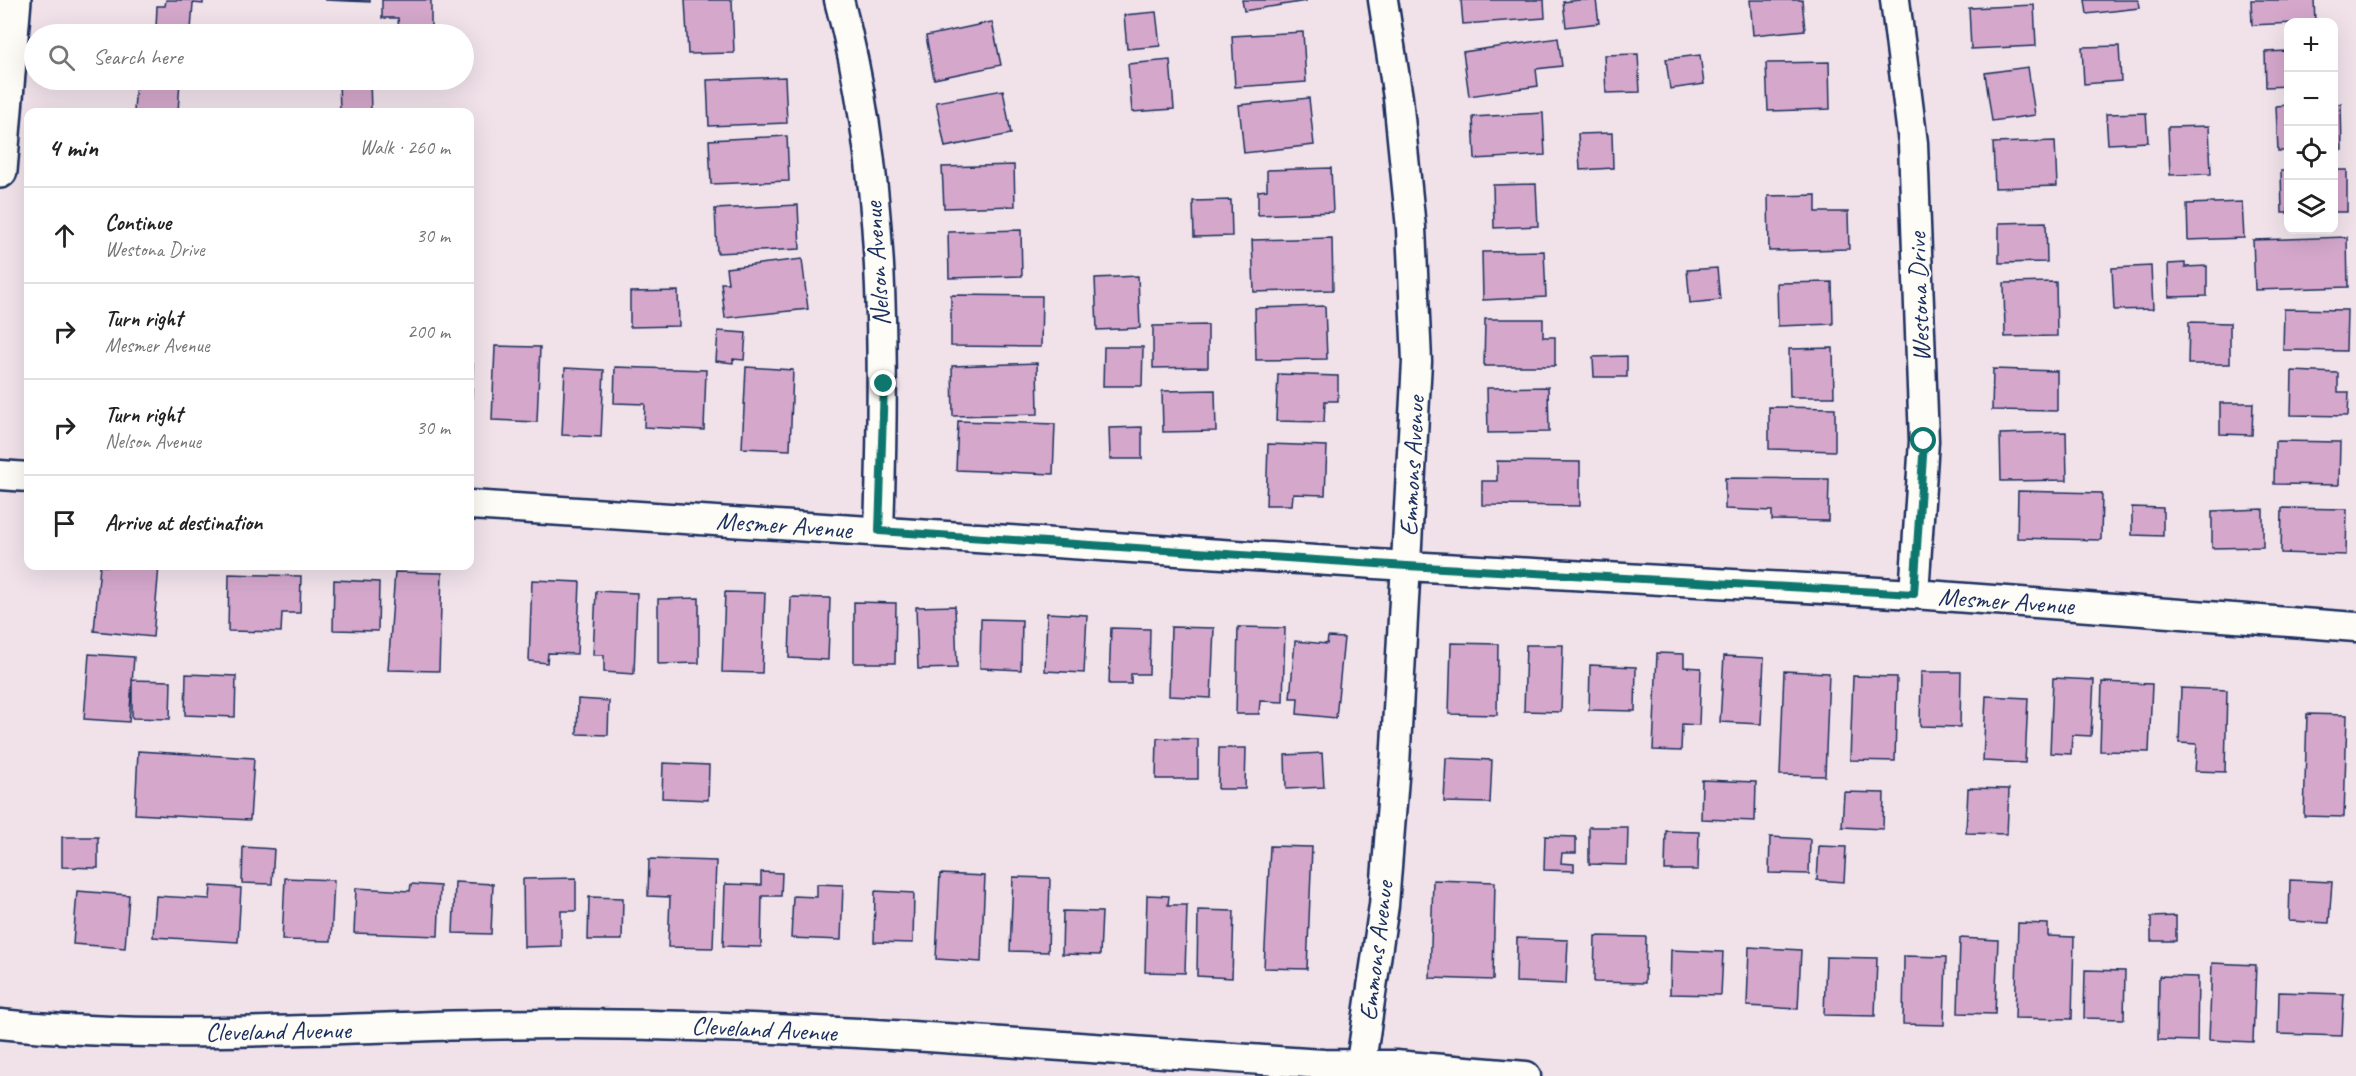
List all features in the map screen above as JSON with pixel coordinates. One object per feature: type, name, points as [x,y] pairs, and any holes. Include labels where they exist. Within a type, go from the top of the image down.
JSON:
[{"type":"main road","points":[[0,171],[14,0]]},
{"type":"street","name":"Nelson Avenue","points":[[839,0],[864,114],[879,249],[884,384],[879,531]]},
{"type":"street","name":"Emmons Avenue","points":[[1360,1070],[1384,906],[1407,566],[1417,362],[1411,228],[1398,98],[1383,0]]},
{"type":"street","name":"Westona Drive","points":[[1895,0],[1913,143],[1924,441],[1914,594]]},
{"type":"street","points":[[0,475],[24,477]]},
{"type":"street","name":"Mesmer Avenue","points":[[474,505],[1407,566],[1914,594],[2356,627]]},
{"type":"street","name":"Cleveland Avenue","points":[[0,1024],[197,1032],[569,1023],[742,1026],[1324,1064],[1360,1070],[1526,1076]]},
{"type":"building","points":[[166,0],[203,0],[203,4],[193,3],[191,24],[156,24],[157,6],[165,6]]},
{"type":"building","points":[[325,0],[370,0],[370,2]]},
{"type":"building","points":[[382,0],[431,0],[431,24],[398,24],[398,18],[382,18]]},
{"type":"building","points":[[685,0],[732,0],[734,53],[688,54]]},
{"type":"building","points":[[1242,0],[1306,0],[1306,1],[1244,11]]},
{"type":"building","points":[[1461,0],[1544,0],[1545,18],[1463,24]]},
{"type":"building","points":[[1596,0],[1599,23],[1566,27],[1563,2]]},
{"type":"building","points":[[1750,0],[1802,0],[1805,30],[1753,35]]},
{"type":"building","points":[[2085,0],[2138,0],[2139,8],[2087,14]]},
{"type":"building","points":[[2251,0],[2314,0],[2315,18],[2284,18],[2284,23],[2252,25]]},
{"type":"building","points":[[2034,5],[2036,46],[1971,49],[1969,8]]},
{"type":"building","points":[[1156,12],[1160,46],[1127,49],[1124,15]]},
{"type":"building","points":[[992,22],[1001,65],[934,79],[926,36]]},
{"type":"building","points":[[1303,32],[1306,82],[1235,87],[1232,36]]},
{"type":"building","points":[[1558,38],[1562,66],[1536,69],[1538,86],[1469,96],[1463,52]]},
{"type":"building","points":[[2119,46],[2121,81],[2084,84],[2082,47]]},
{"type":"building","points":[[2284,51],[2284,86],[2266,87],[2265,52]]},
{"type":"building","points":[[1638,54],[1640,92],[1606,93],[1604,55]]},
{"type":"building","points":[[1700,55],[1704,84],[1670,89],[1666,59]]},
{"type":"building","points":[[1170,60],[1174,109],[1132,112],[1128,64]]},
{"type":"building","points":[[1829,62],[1830,109],[1768,111],[1766,63]]},
{"type":"building","points":[[2028,67],[2035,115],[1992,121],[1985,73]]},
{"type":"building","points":[[785,77],[787,123],[709,126],[707,80]]},
{"type":"building","points":[[135,90],[179,90],[178,108],[134,108]]},
{"type":"building","points":[[339,90],[370,90],[371,108],[340,108]]},
{"type":"building","points":[[1003,90],[1011,134],[945,147],[936,102]]},
{"type":"building","points":[[1309,98],[1314,145],[1244,153],[1239,105]]},
{"type":"building","points":[[2338,104],[2341,104],[2342,150],[2338,150]]},
{"type":"building","points":[[2284,105],[2284,151],[2278,151],[2276,106]]},
{"type":"building","points":[[1543,113],[1545,155],[1475,159],[1473,117]]},
{"type":"building","points":[[2146,113],[2148,142],[2108,144],[2106,114]]},
{"type":"building","points":[[2209,126],[2211,174],[2170,175],[2168,127]]},
{"type":"building","points":[[1612,133],[1613,168],[1580,170],[1578,134]]},
{"type":"building","points":[[787,136],[789,181],[711,184],[709,140]]},
{"type":"building","points":[[2055,141],[2057,186],[1995,188],[1993,143]]},
{"type":"building","points":[[1014,165],[1015,206],[944,208],[942,167]]},
{"type":"building","points":[[1331,168],[1333,212],[1258,215],[1258,191],[1267,190],[1267,170]]},
{"type":"building","points":[[2338,170],[2347,170],[2347,212],[2338,212]]},
{"type":"building","points":[[2281,171],[2284,171],[2284,213],[2282,213]]},
{"type":"building","points":[[1536,184],[1538,226],[1494,228],[1493,185]]},
{"type":"building","points":[[1816,195],[1816,212],[1848,212],[1849,249],[1769,251],[1768,196]]},
{"type":"building","points":[[1231,200],[1232,236],[1194,237],[1193,201]]},
{"type":"building","points":[[2242,202],[2244,238],[2188,240],[2187,204]]},
{"type":"building","points":[[798,205],[800,249],[717,253],[715,209]]},
{"type":"building","points":[[2046,222],[2047,262],[1999,263],[1999,223]]},
{"type":"building","points":[[1021,230],[1022,276],[949,278],[948,232]]},
{"type":"building","points":[[2347,237],[2348,287],[2255,290],[2253,240]]},
{"type":"building","points":[[1332,238],[1333,290],[1254,292],[1252,240]]},
{"type":"building","points":[[1544,251],[1546,297],[1483,300],[1482,252]]},
{"type":"building","points":[[802,259],[808,309],[725,318],[721,283],[728,283],[726,268]]},
{"type":"building","points":[[2185,263],[2185,267],[2207,266],[2207,296],[2169,297],[2168,264]]},
{"type":"building","points":[[2151,266],[2153,309],[2114,310],[2112,268]]},
{"type":"building","points":[[1717,268],[1720,300],[1690,303],[1687,270]]},
{"type":"building","points":[[1138,276],[1140,328],[1097,330],[1095,278]]},
{"type":"building","points":[[1832,282],[1833,324],[1778,326],[1777,283]]},
{"type":"building","points":[[2056,282],[2057,336],[2005,337],[2004,283]]},
{"type":"building","points":[[678,291],[679,326],[630,327],[630,292]]},
{"type":"building","points":[[951,295],[1042,296],[1041,347],[951,346]]},
{"type":"building","points":[[1325,306],[1327,359],[1256,360],[1255,308]]},
{"type":"building","points":[[2284,309],[2347,310],[2346,351],[2283,350]]},
{"type":"building","points":[[1485,319],[1543,319],[1543,337],[1555,337],[1555,366],[1484,366]]},
{"type":"building","points":[[2189,322],[2230,323],[2230,364],[2188,364]]},
{"type":"building","points":[[1208,325],[1208,367],[1153,368],[1153,326]]},
{"type":"building","points":[[718,331],[746,333],[744,360],[733,359],[733,363],[716,361]]},
{"type":"building","points":[[495,346],[540,347],[537,422],[492,420]]},
{"type":"building","points":[[1104,347],[1143,347],[1142,386],[1103,386]]},
{"type":"building","points":[[1833,348],[1834,397],[1790,397],[1789,349]]},
{"type":"building","points":[[1627,356],[1627,377],[1594,377],[1593,357]]},
{"type":"building","points":[[1037,363],[1038,414],[953,416],[952,366]]},
{"type":"building","points":[[615,367],[706,370],[704,430],[644,427],[645,404],[614,403]]},
{"type":"building","points":[[746,367],[793,370],[790,450],[742,448]]},
{"type":"building","points":[[565,368],[604,370],[601,437],[562,435]]},
{"type":"building","points":[[1993,369],[2057,371],[2057,411],[1992,410]]},
{"type":"building","points":[[2292,371],[2338,373],[2338,392],[2349,392],[2348,416],[2291,415]]},
{"type":"building","points":[[1278,374],[1338,376],[1338,401],[1325,401],[1324,422],[1276,421]]},
{"type":"building","points":[[1548,387],[1549,432],[1488,433],[1487,388]]},
{"type":"building","points":[[1215,390],[1216,431],[1163,432],[1162,391]]},
{"type":"building","points":[[2220,403],[2253,403],[2252,435],[2220,434]]},
{"type":"building","points":[[1769,407],[1835,408],[1835,451],[1769,449]]},
{"type":"building","points":[[958,421],[1055,424],[1053,474],[956,470]]},
{"type":"building","points":[[1142,427],[1142,459],[1110,459],[1109,428]]},
{"type":"building","points":[[2066,432],[2067,480],[2001,481],[2000,434]]},
{"type":"building","points":[[2275,441],[2340,442],[2339,485],[2274,484]]},
{"type":"building","points":[[1268,444],[1327,446],[1325,495],[1293,494],[1292,505],[1266,505]]},
{"type":"building","points":[[1497,461],[1580,462],[1580,506],[1482,505],[1482,481],[1497,481]]},
{"type":"building","points":[[1725,478],[1829,479],[1828,521],[1772,520],[1772,511],[1725,509]]},
{"type":"building","points":[[2018,491],[2102,493],[2101,540],[2017,538]]},
{"type":"building","points":[[2132,507],[2163,508],[2163,536],[2132,535]]},
{"type":"building","points":[[2282,508],[2347,509],[2346,555],[2281,553]]},
{"type":"building","points":[[2263,509],[2263,547],[2212,548],[2212,511]]},
{"type":"building","points":[[100,570],[159,570],[153,637],[94,631]]},
{"type":"building","points":[[395,572],[442,573],[439,671],[388,670]]},
{"type":"building","points":[[229,574],[301,576],[300,613],[282,613],[281,632],[228,631]]},
{"type":"building","points":[[334,580],[379,582],[378,631],[333,630]]},
{"type":"building","points":[[532,580],[580,582],[577,654],[548,653],[547,663],[529,661]]},
{"type":"building","points":[[596,591],[637,593],[634,674],[604,672],[604,655],[593,655]]},
{"type":"building","points":[[725,592],[765,593],[762,673],[722,672]]},
{"type":"building","points":[[791,597],[830,598],[828,660],[789,658]]},
{"type":"building","points":[[699,598],[699,663],[658,664],[658,599]]},
{"type":"building","points":[[854,602],[896,603],[895,663],[854,663]]},
{"type":"building","points":[[955,606],[957,668],[918,669],[916,607]]},
{"type":"building","points":[[1047,613],[1087,615],[1084,673],[1045,671]]},
{"type":"building","points":[[981,619],[1022,620],[1021,670],[980,668]]},
{"type":"building","points":[[1171,627],[1214,628],[1211,698],[1169,696]]},
{"type":"building","points":[[1238,627],[1285,628],[1283,702],[1260,701],[1259,714],[1236,714]]},
{"type":"building","points":[[1111,628],[1150,629],[1149,674],[1131,674],[1131,684],[1109,684]]},
{"type":"building","points":[[1328,637],[1344,638],[1336,718],[1297,714],[1298,698],[1290,698],[1295,641],[1327,644]]},
{"type":"building","points":[[1451,643],[1498,644],[1497,715],[1449,714]]},
{"type":"building","points":[[1526,645],[1563,645],[1561,712],[1524,711]]},
{"type":"building","points":[[1657,653],[1684,654],[1684,667],[1701,668],[1699,725],[1682,724],[1681,751],[1653,750]]},
{"type":"building","points":[[89,654],[134,657],[129,722],[84,719]]},
{"type":"building","points":[[1724,656],[1764,658],[1761,724],[1720,722]]},
{"type":"building","points":[[1590,665],[1636,667],[1635,711],[1589,710]]},
{"type":"building","points":[[1784,671],[1829,673],[1825,776],[1780,775]]},
{"type":"building","points":[[1921,672],[1961,672],[1960,727],[1920,726]]},
{"type":"building","points":[[186,674],[236,676],[235,717],[185,715]]},
{"type":"building","points":[[1853,676],[1897,677],[1895,761],[1850,760]]},
{"type":"building","points":[[2053,678],[2094,680],[2091,736],[2072,735],[2071,754],[2050,753]]},
{"type":"building","points":[[132,680],[171,681],[170,719],[132,718]]},
{"type":"building","points":[[2102,682],[2152,684],[2149,752],[2100,751]]},
{"type":"building","points":[[2181,688],[2227,690],[2225,772],[2195,771],[2197,744],[2179,743]]},
{"type":"building","points":[[1986,696],[2028,698],[2025,763],[1983,761]]},
{"type":"building","points":[[578,699],[609,701],[608,735],[577,734]]},
{"type":"building","points":[[2307,714],[2347,715],[2344,817],[2304,816]]},
{"type":"building","points":[[1157,738],[1198,739],[1198,779],[1156,779]]},
{"type":"building","points":[[1219,748],[1246,748],[1245,789],[1218,789]]},
{"type":"building","points":[[138,751],[254,758],[250,820],[135,814]]},
{"type":"building","points":[[1322,753],[1324,787],[1286,789],[1285,755]]},
{"type":"building","points":[[1446,758],[1492,760],[1490,803],[1444,802]]},
{"type":"building","points":[[663,763],[709,765],[708,800],[662,798]]},
{"type":"building","points":[[1702,780],[1756,782],[1755,821],[1701,819]]},
{"type":"building","points":[[1968,788],[2009,789],[2007,834],[1966,833]]},
{"type":"building","points":[[1844,792],[1884,793],[1883,829],[1842,827]]},
{"type":"building","points":[[1589,827],[1628,827],[1627,865],[1589,864]]},
{"type":"building","points":[[1666,831],[1699,832],[1698,870],[1665,870]]},
{"type":"building","points":[[1545,836],[1576,837],[1576,853],[1562,853],[1561,863],[1574,864],[1574,871],[1544,870]]},
{"type":"building","points":[[62,837],[98,837],[98,868],[62,867]]},
{"type":"building","points":[[1770,837],[1810,839],[1809,874],[1769,873]]},
{"type":"building","points":[[1270,846],[1312,847],[1307,969],[1264,968]]},
{"type":"building","points":[[1819,846],[1846,847],[1844,882],[1817,880]]},
{"type":"building","points":[[243,847],[274,849],[272,884],[242,883]]},
{"type":"building","points":[[649,859],[716,861],[713,948],[668,947],[670,897],[648,896]]},
{"type":"building","points":[[761,872],[782,873],[781,896],[762,896],[761,947],[723,946],[725,884],[761,885]]},
{"type":"building","points":[[940,874],[985,876],[981,962],[936,959]]},
{"type":"building","points":[[1013,877],[1050,878],[1048,952],[1010,951]]},
{"type":"building","points":[[285,878],[334,880],[331,941],[282,940]]},
{"type":"building","points":[[576,878],[576,911],[561,911],[561,946],[524,947],[523,879]]},
{"type":"building","points":[[1433,880],[1495,882],[1493,980],[1430,978]]},
{"type":"building","points":[[2290,880],[2332,882],[2329,923],[2289,921]]},
{"type":"building","points":[[455,882],[493,884],[491,934],[453,933]]},
{"type":"building","points":[[411,884],[440,886],[438,936],[354,933],[356,888],[410,891]]},
{"type":"building","points":[[817,884],[843,885],[841,940],[791,938],[793,896],[817,897]]},
{"type":"building","points":[[211,886],[241,888],[238,942],[153,937],[156,896],[210,899]]},
{"type":"building","points":[[77,891],[129,895],[125,948],[73,944]]},
{"type":"building","points":[[875,891],[914,893],[913,943],[874,942]]},
{"type":"building","points":[[1147,895],[1169,896],[1168,905],[1187,905],[1185,973],[1145,972]]},
{"type":"building","points":[[589,897],[623,898],[622,940],[588,940]]},
{"type":"building","points":[[1198,910],[1234,911],[1232,978],[1197,976]]},
{"type":"building","points":[[1063,911],[1102,912],[1100,955],[1062,954]]},
{"type":"building","points":[[2176,916],[2176,941],[2151,941],[2151,917]]},
{"type":"building","points":[[2018,923],[2048,924],[2048,936],[2074,937],[2072,1019],[2015,1018]]},
{"type":"building","points":[[1595,936],[1646,937],[1645,983],[1594,982]]},
{"type":"building","points":[[1517,938],[1568,940],[1566,984],[1516,982]]},
{"type":"building","points":[[1960,938],[1998,940],[1995,1014],[1958,1013]]},
{"type":"building","points":[[1749,947],[1801,950],[1798,1009],[1747,1006]]},
{"type":"building","points":[[1671,950],[1723,952],[1721,995],[1670,994]]},
{"type":"building","points":[[1904,956],[1946,957],[1944,1025],[1903,1024]]},
{"type":"building","points":[[1826,957],[1877,958],[1875,1016],[1824,1015]]},
{"type":"building","points":[[2212,963],[2256,965],[2253,1042],[2209,1040]]},
{"type":"building","points":[[2085,970],[2125,971],[2124,1019],[2084,1018]]},
{"type":"building","points":[[2159,976],[2198,977],[2197,1041],[2158,1040]]},
{"type":"building","points":[[2279,992],[2344,994],[2342,1036],[2278,1034]]},
{"type":"route","points":[[884,384],[879,531],[1407,566],[1914,594],[1924,441]]}]
